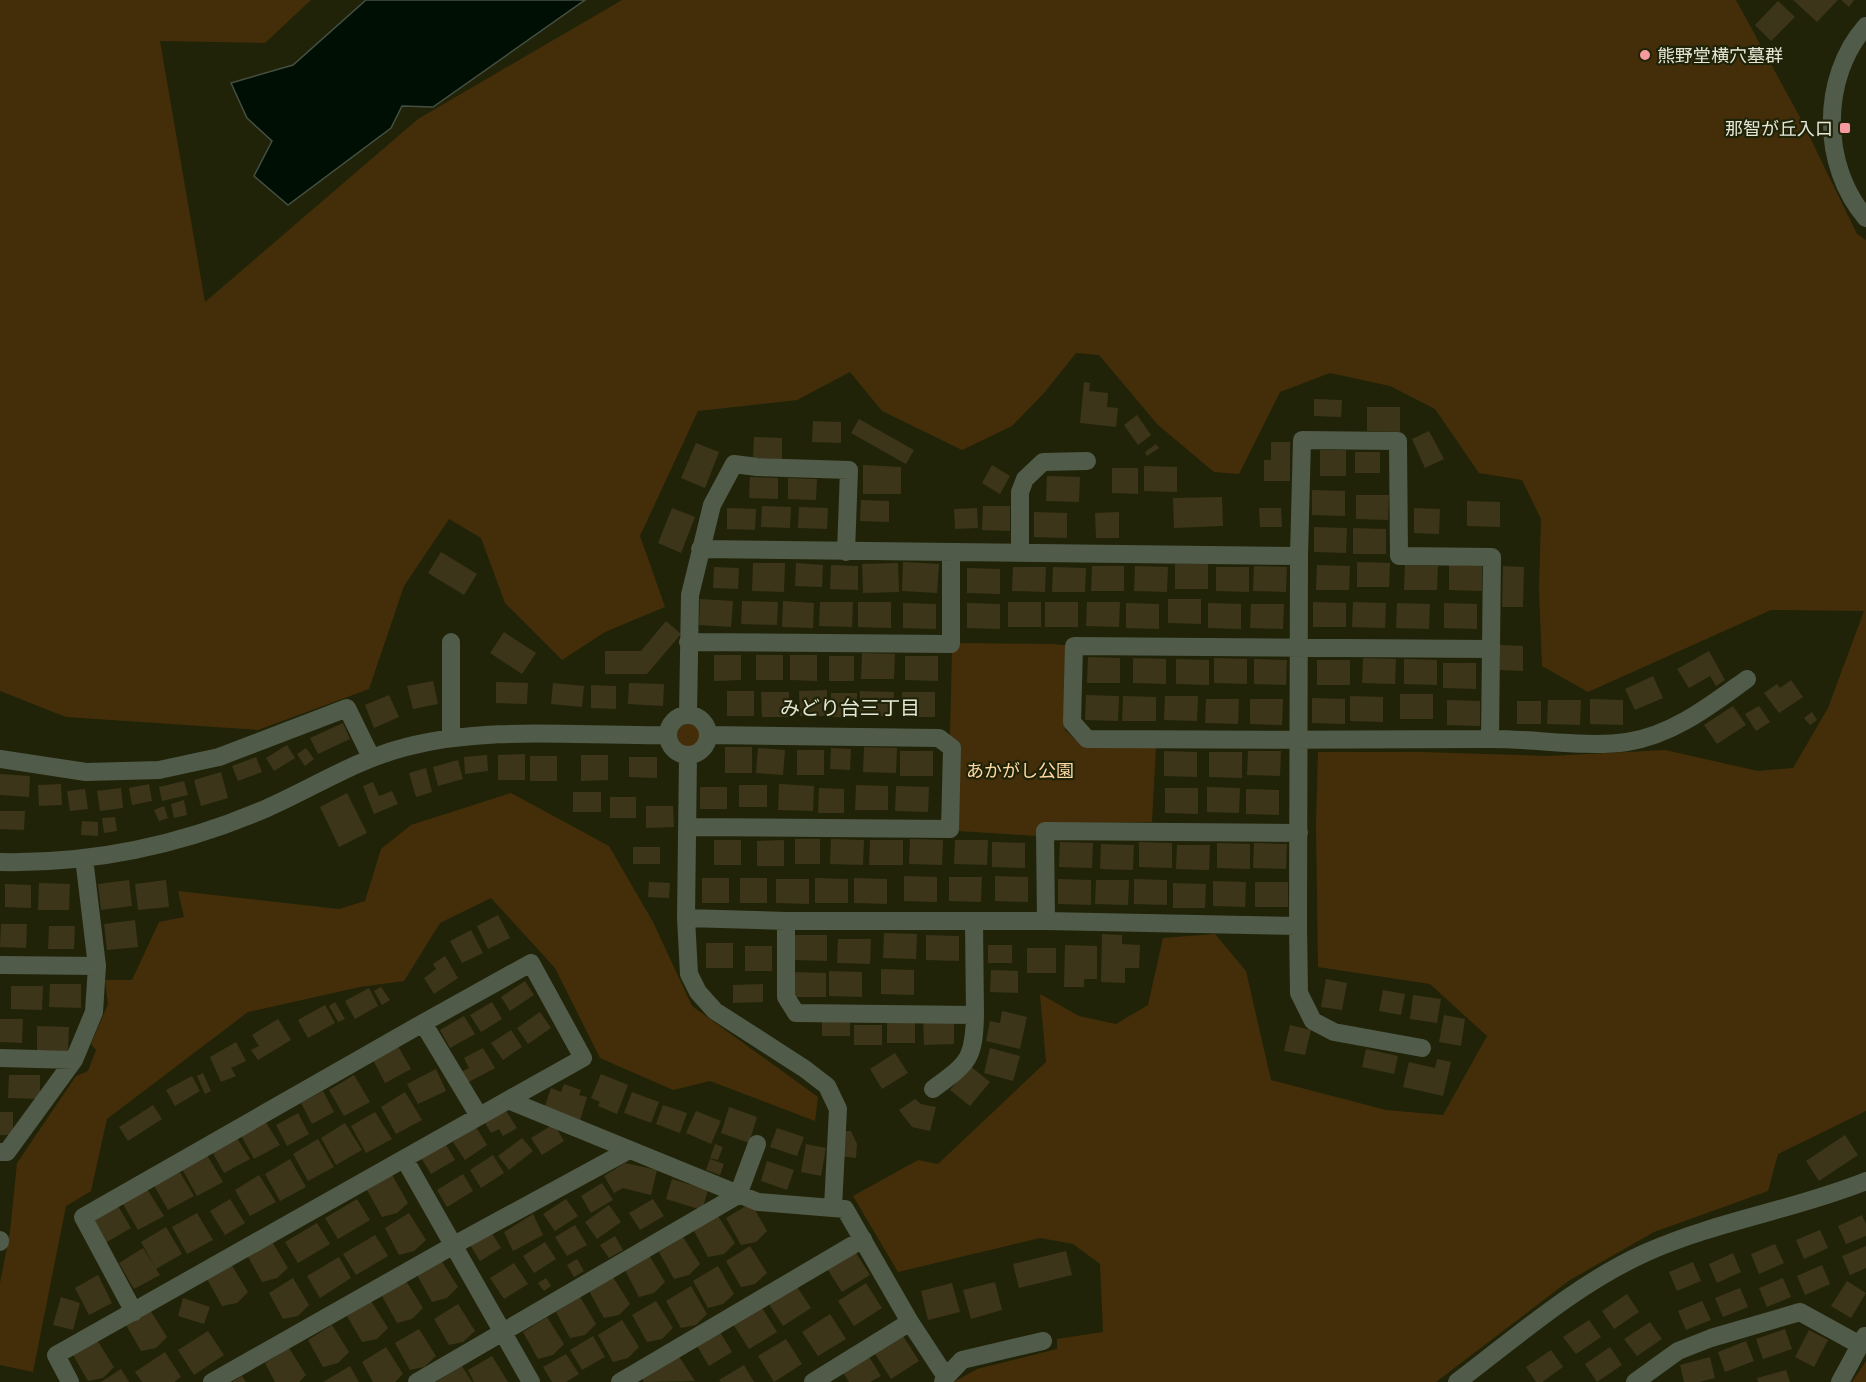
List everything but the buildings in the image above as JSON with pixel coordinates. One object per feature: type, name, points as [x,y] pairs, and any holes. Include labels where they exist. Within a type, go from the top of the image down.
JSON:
[{"type":"street","points":[[1866,26],[1848,51],[1837,82],[1832,115],[1833,149],[1840,175],[1866,218]]},
{"type":"street","points":[[1422,1048],[1334,1032],[1313,1021],[1299,993],[1299,556],[1302,440],[1398,441],[1399,556],[1492,557],[1490,739]]},
{"type":"street","points":[[1020,552],[1020,492],[1025,479],[1043,462],[1087,461]]},
{"type":"street","points":[[688,715],[690,595],[712,505],[734,464],[849,470],[846,552]]},
{"type":"street","points":[[700,549],[951,554],[1020,552],[1299,556]]},
{"type":"street","points":[[688,642],[951,644],[951,554]]},
{"type":"street","points":[[451,642],[451,737]]},
{"type":"street","points":[[1491,649],[1074,646],[1072,722],[1087,739],[1299,741],[1490,739],[1628,742],[1668,729],[1703,711],[1747,679]]},
{"type":"street","points":[[0,759],[86,772],[159,770],[219,757],[347,708],[371,758]]},
{"type":"street","points":[[688,715],[704,723],[709,735],[701,751],[688,756],[674,750],[668,735],[676,719],[688,715]]},
{"type":"street","points":[[0,862],[84,858],[179,841],[267,808],[371,758],[408,746],[451,737],[490,734],[668,735]]},
{"type":"street","points":[[687,827],[950,829],[952,748],[939,738],[709,735]]},
{"type":"street","points":[[688,756],[686,918],[689,974],[698,992],[715,1011],[806,1069],[827,1086],[838,1109],[833,1207]]},
{"type":"street","points":[[1046,921],[1045,831],[1299,833]]},
{"type":"street","points":[[0,1152],[7,1152],[74,1060],[94,1012],[97,966],[84,858]]},
{"type":"street","points":[[686,918],[1298,926]]},
{"type":"street","points":[[786,921],[786,997],[796,1012],[975,1015]]},
{"type":"street","points":[[933,1089],[967,1061],[975,1043],[974,921]]},
{"type":"street","points":[[70,1382],[56,1355],[134,1312],[405,1160],[583,1058],[531,963],[83,1217],[134,1312]]},
{"type":"street","points":[[0,964],[97,966]]},
{"type":"street","points":[[423,1023],[479,1116]]},
{"type":"street","points":[[0,1058],[74,1060]]},
{"type":"street","points":[[508,1100],[758,1202],[845,1209],[945,1380],[962,1360],[1043,1341]]},
{"type":"street","points":[[417,1382],[738,1195],[757,1144]]},
{"type":"street","points":[[212,1382],[454,1245],[629,1150]]},
{"type":"street","points":[[405,1160],[531,1382]]},
{"type":"street","points":[[1457,1382],[1555,1306],[1597,1278],[1646,1253],[1716,1227],[1804,1204],[1866,1180]]},
{"type":"street","points":[[620,1382],[863,1239]]},
{"type":"street","points":[[1635,1382],[1678,1351],[1711,1338],[1800,1311],[1863,1340],[1840,1382]]},
{"type":"street","points":[[813,1382],[910,1322]]},
{"type":"green space","points":[[0,0],[311,0],[265,43],[160,41],[205,302],[418,119],[622,0],[1736,0],[1802,121],[1857,234],[1866,240],[1866,1111],[1778,1154],[1768,1191],[1654,1232],[1570,1280],[1436,1382],[954,1382],[977,1369],[1057,1349],[1057,1339],[1103,1332],[1100,1264],[1073,1244],[1040,1238],[898,1272],[853,1196],[918,1160],[938,1164],[1046,1062],[1040,994],[1079,1016],[1116,1024],[1148,1005],[1163,938],[1215,934],[1246,971],[1271,1080],[1386,1110],[1443,1115],[1487,1036],[1430,984],[1318,967],[1316,825],[1318,752],[1422,752],[1549,756],[1665,750],[1758,771],[1793,768],[1828,708],[1864,611],[1771,610],[1588,692],[1542,666],[1539,588],[1541,519],[1522,480],[1479,473],[1435,409],[1390,386],[1330,373],[1280,392],[1239,474],[1214,472],[1158,425],[1099,355],[1076,353],[1044,393],[1012,426],[962,450],[882,411],[850,372],[797,400],[698,411],[640,536],[665,607],[605,632],[562,660],[505,603],[481,538],[449,519],[404,586],[369,689],[258,730],[66,717],[0,691]]},
{"type":"green space","name":"あかがし公園","points":[[959,643],[1074,646],[1066,649],[1065,730],[1082,746],[1156,747],[1152,822],[1050,823],[1038,836],[958,831],[959,744],[950,735],[952,650]]},
{"type":"green space","points":[[688,724],[697,727],[700,736],[697,745],[688,748],[679,745],[676,736],[679,727]]},
{"type":"green space","points":[[511,793],[609,846],[653,922],[692,1006],[818,1097],[815,1121],[710,1081],[673,1090],[600,1058],[555,968],[491,898],[440,923],[404,981],[360,987],[248,1012],[107,1119],[91,1191],[66,1206],[33,1372],[0,1365],[0,1283],[10,1232],[17,1163],[76,1076],[88,1071],[96,1050],[91,1044],[108,1004],[105,980],[132,980],[159,922],[184,917],[178,891],[339,909],[365,901],[381,849],[411,825]]},
{"type":"green space","points":[[1866,1361],[1866,1382],[1852,1382]]},
{"type":"shaded area","points":[[366,0],[585,0],[433,107],[402,106],[391,128],[288,205],[254,176],[272,141],[247,118],[231,83],[293,65]]},
{"type":"place","name":"熊野堂横穴墓群","points":[[1645,55]]},
{"type":"place","name":"那智が丘入口","points":[[1845,128]]},
{"type":"district","name":"みどり台三丁目","points":[[850,707]]}]
